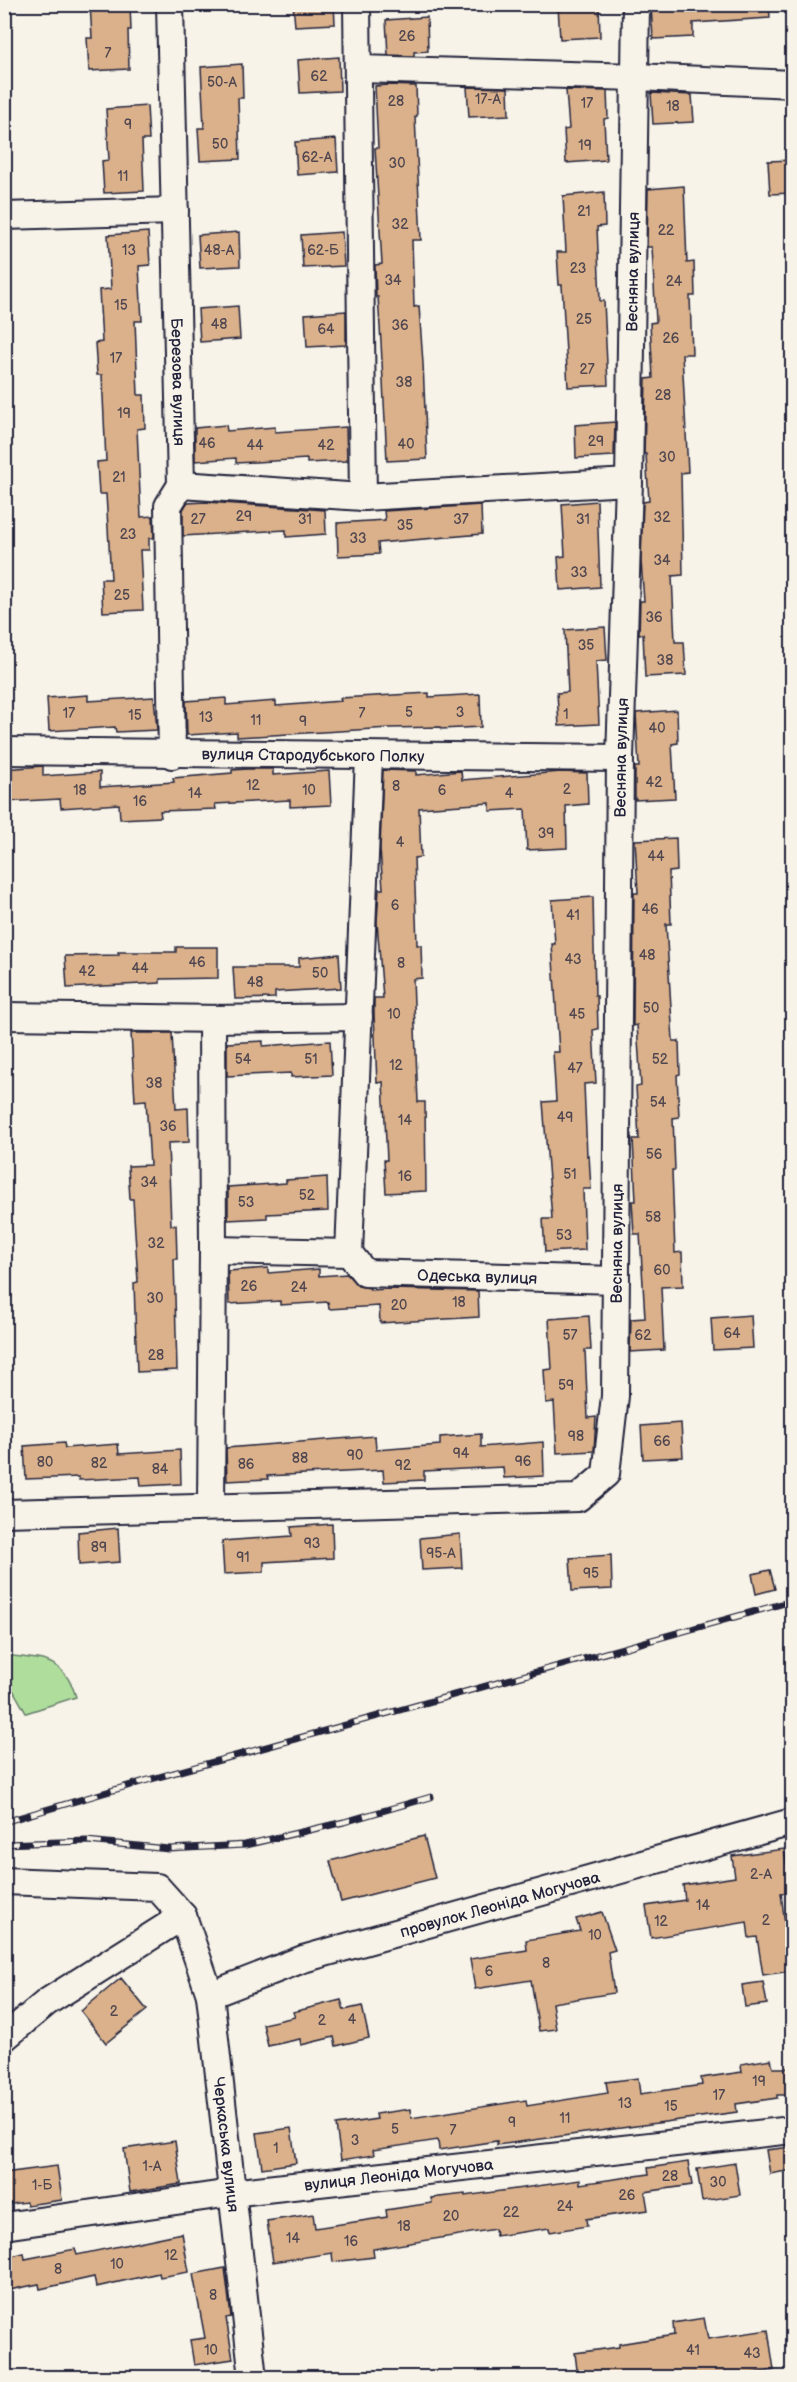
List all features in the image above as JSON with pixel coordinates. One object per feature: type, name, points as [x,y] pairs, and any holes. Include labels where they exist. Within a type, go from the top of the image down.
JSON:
[{"type":"street","name":"Березова вулиця","points":[[170,4],[181,485],[168,506],[172,755]]},
{"type":"street","points":[[357,4],[363,497]]},
{"type":"street","name":"Весняна вулиця","points":[[211,1506],[578,1498],[606,1474],[615,1396],[620,758],[629,482],[636,4]]},
{"type":"street","points":[[359,69],[792,84]]},
{"type":"street","points":[[4,216],[175,211]]},
{"type":"street","points":[[181,485],[363,497],[629,482]]},
{"type":"street","name":"вулиця Стародубського Полку","points":[[4,751],[172,755],[620,758]]},
{"type":"street","points":[[213,1250],[349,1253],[369,756]]},
{"type":"street","points":[[4,1016],[223,1019]]},
{"type":"street","points":[[4,1513],[211,1506],[212,1019],[358,1017]]},
{"type":"street","name":"Одеська вулиця","points":[[349,1253],[365,1273],[616,1280]]},
{"type":"street","name":"провулок Леоніда Могучова","points":[[210,1995],[303,1959],[792,1822]]},
{"type":"street","points":[[4,2038],[48,2002],[183,1916],[157,1887],[5,1880]]},
{"type":"street","name":"Черкаська вулиця","points":[[183,1916],[210,1995],[253,2378]]},
{"type":"street","name":"вулиця Леоніда Могучова","points":[[4,2226],[231,2193],[792,2130]]},
{"type":"green space","points":[[5,1655],[50,1662],[65,1674],[76,1697],[26,1713],[13,1690],[5,1689]]},
{"type":"building","points":[[90,4],[130,4],[129,69],[89,71],[87,38],[92,38]]},
{"type":"building","points":[[293,4],[334,4],[335,24],[295,26]]},
{"type":"building","points":[[599,4],[600,37],[560,39],[558,6]]},
{"type":"building","points":[[769,4],[770,18],[693,23],[693,37],[653,39],[651,6]]},
{"type":"building","points":[[427,17],[428,51],[414,52],[414,56],[388,55],[386,20]]},
{"type":"building","points":[[339,57],[340,91],[300,93],[298,60]]},
{"type":"building","points":[[242,64],[243,98],[238,98],[240,159],[200,161],[198,128],[204,128],[201,67]]},
{"type":"building","points":[[375,86],[416,86],[417,116],[415,117],[421,240],[412,240],[414,307],[419,306],[427,459],[387,461],[378,297],[376,297],[375,265],[382,264],[375,148],[378,148]]},
{"type":"building","points":[[467,87],[508,88],[509,115],[469,117]]},
{"type":"building","points":[[566,90],[607,91],[608,118],[604,119],[606,160],[566,163],[564,130],[569,129]]},
{"type":"building","points":[[651,93],[692,95],[694,122],[653,124]]},
{"type":"building","points":[[147,106],[149,140],[142,140],[144,191],[104,193],[102,161],[109,160],[106,109]]},
{"type":"building","points":[[336,139],[338,172],[297,175],[295,142]]},
{"type":"building","points":[[792,160],[792,193],[770,194],[768,161]]},
{"type":"building","points":[[684,186],[687,263],[694,262],[695,296],[690,296],[692,354],[682,354],[688,472],[681,473],[683,575],[672,576],[675,642],[684,642],[686,675],[645,677],[643,634],[639,634],[640,601],[644,601],[641,561],[643,502],[649,501],[646,454],[644,454],[646,379],[653,378],[650,323],[656,322],[652,247],[647,247],[648,189]]},
{"type":"building","points":[[604,192],[605,226],[597,227],[600,301],[604,301],[608,385],[568,387],[562,285],[559,285],[557,252],[566,252],[563,196]]},
{"type":"building","points":[[148,232],[150,265],[139,266],[142,321],[135,321],[138,395],[144,395],[145,428],[137,429],[141,517],[153,516],[154,538],[149,538],[149,550],[140,550],[143,610],[103,612],[101,579],[111,579],[106,494],[99,494],[97,462],[106,461],[102,375],[97,375],[95,343],[102,342],[99,290],[111,289],[108,235]]},
{"type":"building","points":[[239,232],[240,266],[200,268],[198,235]]},
{"type":"building","points":[[342,232],[344,266],[303,268],[301,235]]},
{"type":"building","points":[[238,306],[240,339],[200,342],[198,309]]},
{"type":"building","points":[[346,311],[346,345],[307,347],[305,314]]},
{"type":"building","points":[[615,422],[614,456],[576,458],[575,425]]},
{"type":"building","points":[[226,425],[227,431],[275,427],[275,432],[346,427],[347,461],[307,463],[307,459],[236,463],[236,458],[195,461],[195,428]]},
{"type":"building","points":[[597,501],[600,587],[560,590],[558,557],[565,556],[562,504]]},
{"type":"building","points":[[206,502],[325,510],[326,534],[286,537],[286,530],[183,536],[183,510],[187,503]]},
{"type":"building","points":[[481,505],[482,534],[378,543],[379,554],[338,556],[337,523],[385,520],[384,511]]},
{"type":"building","points":[[605,627],[607,660],[596,661],[599,724],[559,726],[557,693],[568,692],[565,630]]},
{"type":"building","points":[[429,693],[429,697],[480,694],[481,727],[390,728],[237,737],[237,732],[187,735],[186,701],[226,698],[226,705],[276,701],[276,706],[341,701],[340,698]]},
{"type":"building","points":[[88,695],[88,701],[154,697],[157,730],[116,732],[115,727],[49,731],[47,698]]},
{"type":"building","points":[[677,710],[678,743],[672,744],[675,798],[635,800],[635,767],[639,767],[636,713]]},
{"type":"building","points":[[43,766],[43,776],[100,772],[100,787],[174,782],[173,778],[232,773],[232,770],[273,769],[273,775],[329,771],[331,805],[290,807],[290,800],[215,804],[216,809],[160,811],[161,817],[120,819],[119,804],[61,808],[60,799],[4,802],[4,769]]},
{"type":"building","points":[[383,770],[416,771],[416,775],[461,771],[462,780],[561,772],[587,773],[588,804],[566,806],[567,848],[527,850],[525,809],[490,811],[490,803],[419,808],[421,857],[414,858],[417,945],[421,945],[422,978],[413,979],[418,1102],[425,1102],[426,1191],[386,1193],[384,1160],[387,1160],[383,1082],[377,1083],[374,1015],[374,998],[383,998],[377,922],[379,889],[383,889],[380,849]]},
{"type":"building","points":[[676,838],[677,871],[669,872],[671,924],[666,924],[673,1041],[679,1041],[680,1074],[677,1075],[679,1117],[673,1118],[675,1170],[672,1170],[675,1253],[682,1252],[683,1286],[661,1287],[664,1350],[630,1352],[631,1319],[645,1318],[640,1234],[634,1234],[632,1201],[636,1201],[633,1139],[639,1139],[636,1087],[641,1086],[637,1025],[633,1026],[634,893],[638,893],[635,840]]},
{"type":"building","points":[[593,897],[598,1029],[593,1030],[596,1083],[584,1084],[591,1189],[583,1189],[585,1250],[545,1252],[543,1219],[552,1219],[543,1102],[556,1101],[553,1052],[559,1052],[552,944],[555,944],[552,900]]},
{"type":"building","points":[[176,947],[218,947],[218,978],[160,979],[160,983],[67,988],[65,956],[119,955],[118,952],[176,952]]},
{"type":"building","points":[[339,954],[341,988],[275,992],[275,998],[235,999],[233,967],[299,967],[299,958]]},
{"type":"building","points":[[131,1033],[172,1033],[176,1109],[188,1108],[189,1142],[168,1143],[171,1225],[176,1225],[177,1259],[174,1259],[177,1370],[137,1372],[134,1283],[138,1282],[133,1199],[130,1199],[128,1166],[150,1165],[146,1100],[135,1101]]},
{"type":"building","points":[[263,1041],[263,1046],[330,1041],[332,1075],[291,1077],[291,1073],[227,1076],[227,1043]]},
{"type":"building","points":[[327,1177],[328,1211],[267,1214],[267,1218],[228,1220],[228,1187],[286,1183],[286,1180]]},
{"type":"building","points":[[268,1268],[268,1273],[319,1269],[319,1276],[347,1274],[358,1286],[370,1288],[370,1290],[478,1291],[479,1317],[380,1323],[379,1306],[329,1309],[328,1302],[280,1305],[280,1301],[229,1304],[228,1271]]},
{"type":"building","points":[[751,1315],[753,1348],[713,1350],[711,1318]]},
{"type":"building","points":[[589,1316],[591,1350],[585,1350],[588,1418],[596,1417],[594,1451],[557,1453],[554,1402],[546,1403],[544,1370],[552,1369],[549,1319]]},
{"type":"building","points":[[681,1423],[683,1457],[643,1459],[641,1426]]},
{"type":"building","points":[[481,1434],[481,1447],[543,1442],[544,1476],[504,1478],[503,1467],[424,1471],[424,1480],[384,1482],[383,1470],[267,1476],[268,1479],[227,1481],[226,1448],[375,1436],[376,1450],[440,1445],[440,1437]]},
{"type":"building","points":[[64,1443],[65,1448],[118,1444],[119,1454],[180,1450],[181,1484],[141,1486],[140,1477],[79,1480],[79,1477],[26,1479],[24,1446]]},
{"type":"building","points":[[332,1524],[333,1558],[264,1562],[264,1572],[224,1574],[222,1541],[292,1536],[291,1527]]},
{"type":"building","points":[[118,1528],[120,1562],[79,1565],[78,1532]]},
{"type":"building","points":[[460,1534],[462,1568],[422,1570],[420,1538]]},
{"type":"building","points":[[611,1555],[612,1589],[572,1591],[570,1558]]},
{"type":"building","points":[[770,1570],[775,1589],[756,1594],[752,1574]]},
{"type":"building","points":[[424,1836],[435,1878],[341,1902],[330,1861]]},
{"type":"building","points":[[784,1849],[791,1892],[781,1893],[791,1971],[763,1975],[757,1937],[749,1938],[747,1922],[651,1938],[646,1906],[685,1900],[683,1885],[735,1877],[732,1856]]},
{"type":"building","points":[[602,1912],[615,1950],[608,1952],[614,1993],[552,2003],[556,2029],[539,2031],[531,1980],[475,1989],[470,1959],[527,1950],[526,1940],[580,1931],[576,1919]]},
{"type":"building","points":[[121,1978],[147,2010],[106,2043],[81,2011]]},
{"type":"building","points":[[763,1982],[767,2004],[745,2007],[742,1985]]},
{"type":"building","points":[[341,2000],[344,2010],[362,2006],[369,2038],[336,2046],[334,2037],[301,2045],[300,2039],[268,2046],[263,2024],[295,2017],[293,2012]]},
{"type":"building","points":[[771,2059],[773,2068],[792,2068],[792,2095],[777,2095],[777,2098],[736,2104],[737,2112],[497,2145],[497,2141],[439,2150],[438,2140],[373,2150],[374,2155],[341,2160],[336,2125],[377,2119],[376,2114],[410,2109],[411,2118],[526,2100],[527,2106],[608,2093],[606,2082],[638,2078],[640,2094],[702,2085],[701,2078],[742,2072],[741,2064]]},
{"type":"building","points":[[291,2128],[296,2163],[262,2168],[257,2133]]},
{"type":"building","points":[[175,2141],[181,2184],[130,2192],[124,2149]]},
{"type":"building","points":[[792,2147],[792,2170],[770,2174],[766,2150]]},
{"type":"building","points":[[688,2162],[692,2185],[645,2192],[648,2210],[586,2219],[587,2226],[550,2232],[549,2228],[496,2236],[495,2229],[373,2249],[374,2257],[333,2262],[332,2253],[273,2262],[267,2221],[313,2214],[315,2228],[387,2217],[386,2210],[432,2203],[431,2198],[465,2194],[465,2196],[580,2180],[580,2184],[649,2174],[648,2168]]},
{"type":"building","points":[[735,2163],[740,2195],[702,2201],[697,2169]]},
{"type":"building","points":[[57,2166],[62,2200],[27,2205],[26,2202],[4,2205],[4,2173]]},
{"type":"building","points":[[182,2233],[189,2272],[160,2277],[159,2273],[96,2287],[94,2277],[40,2289],[39,2284],[4,2291],[4,2258],[24,2253],[25,2259],[75,2249],[77,2255]]},
{"type":"building","points":[[225,2268],[231,2317],[226,2318],[233,2359],[194,2365],[190,2340],[205,2338],[193,2274]]},
{"type":"building","points":[[704,2318],[708,2339],[768,2330],[774,2370],[723,2378],[578,2378],[575,2353],[619,2347],[619,2344],[674,2335],[673,2323]]},
{"type":"railway","points":[[4,1822],[792,1601]]},
{"type":"railway","points":[[4,1844],[87,1841],[169,1849],[245,1845],[344,1822],[431,1797]]}]
